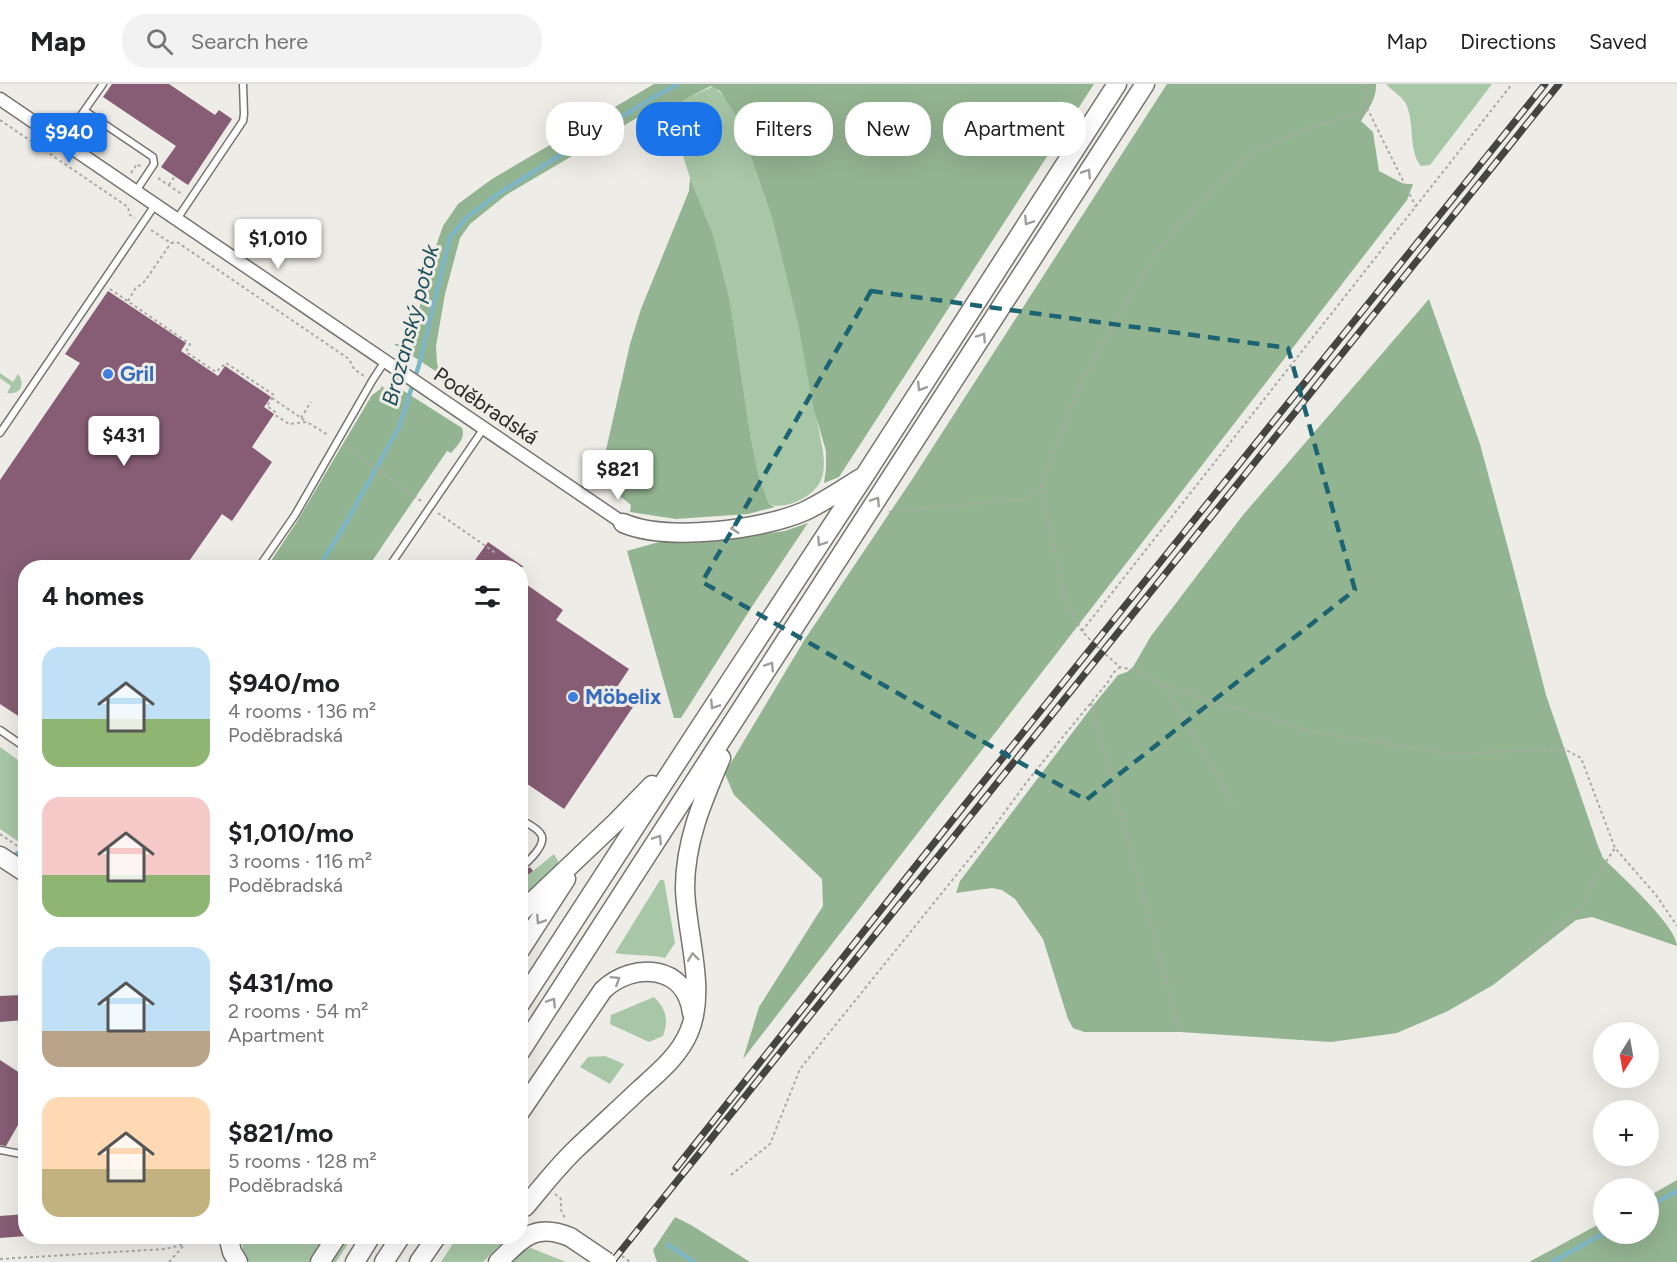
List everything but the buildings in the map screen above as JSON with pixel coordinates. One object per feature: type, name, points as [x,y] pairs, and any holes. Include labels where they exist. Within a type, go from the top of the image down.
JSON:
[{"type":"main road","points":[[528,992],[1117,84]]},
{"type":"main road","points":[[528,1040],[1145,84]]},
{"type":"main road","points":[[623,523],[640,529],[667,532],[772,523],[806,510],[865,475]]},
{"type":"main road","points":[[528,1201],[575,1150],[672,1059],[688,1035],[694,1017],[697,995],[685,890],[687,856],[695,824],[739,715]]},
{"type":"main road","points":[[528,906],[633,806],[685,750]]},
{"type":"main road","points":[[528,938],[582,855]]},
{"type":"main road","points":[[0,856],[18,869]]},
{"type":"main road","points":[[528,1100],[597,998],[610,983],[618,978],[646,970],[672,978],[689,1000],[692,1012],[688,1035]]},
{"type":"main road","points":[[528,1209],[608,1262]]},
{"type":"main road","points":[[528,1236],[547,1231],[570,1237]]},
{"type":"main road","points":[[222,1244],[224,1262]]},
{"type":"main road","points":[[230,1244],[238,1262]]},
{"type":"main road","points":[[320,1262],[332,1244]]},
{"type":"main road","points":[[355,1262],[366,1244]]},
{"type":"main road","points":[[384,1262],[396,1244]]},
{"type":"main road","points":[[419,1262],[431,1244]]},
{"type":"main road","points":[[498,1262],[518,1244]]},
{"type":"street","name":"Poděbradská","points":[[0,99],[623,523]]},
{"type":"lane","points":[[77,121],[103,84]]},
{"type":"lane","points":[[177,220],[243,121],[243,84]]},
{"type":"lane","points":[[85,111],[153,157],[154,164],[135,192]]},
{"type":"lane","points":[[0,433],[155,205]]},
{"type":"lane","points":[[264,560],[295,515],[385,361]]},
{"type":"lane","points":[[393,560],[483,428]]},
{"type":"lane","points":[[0,730],[18,742]]},
{"type":"lane","points":[[528,824],[541,833],[543,839],[538,850],[528,860]]},
{"type":"lane","points":[[0,1150],[18,1153]]},
{"type":"path","points":[[1365,84],[1368,110],[1416,207]]},
{"type":"path","points":[[1082,631],[1512,84]]},
{"type":"path","points":[[868,514],[1025,499],[1041,485],[1081,382],[1156,253],[1198,203],[1252,153],[1305,129],[1368,110]]},
{"type":"path","points":[[0,120],[128,207],[130,215],[142,224],[171,243],[177,242],[349,359],[354,369],[385,389],[402,388]]},
{"type":"path","points":[[169,185],[175,176]]},
{"type":"path","points":[[127,302],[135,289],[145,281],[171,243]]},
{"type":"path","points":[[106,287],[190,344],[186,352],[208,367],[216,372],[226,363],[274,395],[267,406],[288,424],[307,422]]},
{"type":"path","points":[[272,398],[337,440],[497,554]]},
{"type":"path","points":[[301,418],[311,402]]},
{"type":"path","points":[[1041,485],[1065,600],[1082,631],[1120,667],[1137,671],[1165,686],[1310,731],[1449,754],[1564,749],[1581,758],[1614,848],[1656,895],[1677,926]]},
{"type":"path","points":[[731,1175],[770,1144],[800,1070],[976,852],[1026,783],[1120,667]]},
{"type":"path","points":[[1165,686],[1234,805]]},
{"type":"path","points":[[1091,704],[1180,1032]]},
{"type":"path","points":[[0,834],[18,847]]},
{"type":"path","points":[[1512,967],[1583,906],[1596,876],[1614,848]]},
{"type":"path","points":[[0,1259],[165,1249],[184,1244]]},
{"type":"path","points":[[169,1262],[184,1244]]},
{"type":"highlighted area","points":[[871,291],[1288,348],[1355,590],[1086,800],[702,582]]},
{"type":"green space","points":[[654,84],[1094,84],[1082,102],[943,102],[943,156],[1047,156],[839,477],[824,483],[826,451],[814,410],[798,325],[772,218],[751,156],[833,156],[833,102],[734,102],[734,113],[720,91],[711,86],[682,102],[636,102],[636,118],[624,126],[623,102]]},
{"type":"green space","points":[[1167,84],[1376,84],[1374,99],[1361,121],[1373,132],[1379,171],[1404,184],[1413,184],[1407,200],[743,1059],[759,1007],[823,906],[822,879],[734,795],[725,774],[805,639],[911,481]]},
{"type":"green space","points":[[1386,84],[1492,84],[1430,165],[1421,166],[1414,153],[1409,111],[1402,98]]},
{"type":"green space","points":[[714,86],[725,98],[734,113],[734,156],[751,156],[772,218],[798,325],[824,462],[818,486],[799,501],[791,504],[776,506],[769,504],[759,477],[730,301],[713,234],[683,156],[722,156],[722,102],[682,102]]},
{"type":"green space","points":[[546,147],[546,156],[572,156],[506,195],[470,224],[460,238],[445,294],[436,346],[440,374],[394,344],[408,341],[415,327],[429,266],[443,226],[458,204],[492,179]]},
{"type":"green space","points":[[690,178],[713,234],[730,301],[759,477],[769,504],[775,507],[748,514],[676,519],[630,512],[631,505],[600,480],[605,470],[606,450],[630,344],[641,309],[689,191]]},
{"type":"green space","points":[[1429,299],[1480,444],[1546,695],[1598,846],[1603,858],[1646,900],[1668,926],[1677,946],[1592,917],[1576,920],[1493,985],[1448,1011],[1397,1033],[1331,1042],[1180,1032],[1084,1032],[1073,1028],[1068,1019],[1043,939],[1015,899],[1002,890],[992,888],[956,893],[960,881],[1091,708],[1118,675],[1133,667],[1151,636],[1243,515]]},
{"type":"green space","points":[[0,373],[13,382],[18,374],[21,385],[18,391],[7,393],[11,386],[0,378]]},
{"type":"green space","points":[[382,388],[385,390],[399,388],[462,428],[463,435],[460,442],[451,453],[447,451],[373,560],[272,560],[296,523],[372,395]]},
{"type":"green space","points":[[808,523],[681,718],[674,718],[627,551],[659,542],[785,531]]},
{"type":"green space","points":[[0,747],[18,760],[18,841],[0,829]]},
{"type":"green space","points":[[554,854],[558,861],[557,867],[528,895],[528,875]]},
{"type":"green space","points":[[660,880],[664,880],[675,943],[665,958],[615,953]]},
{"type":"green space","points":[[654,997],[665,1015],[666,1024],[663,1036],[649,1042],[610,1024],[611,1015]]},
{"type":"green space","points":[[605,1056],[624,1064],[610,1084],[580,1067],[588,1057]]},
{"type":"green space","points":[[1677,1180],[1677,1262],[1529,1262],[1593,1227],[1593,1244],[1659,1244],[1659,1190]]},
{"type":"green space","points":[[675,1217],[750,1262],[657,1262],[653,1250]]},
{"type":"green space","points":[[242,1244],[322,1244],[310,1262],[249,1262]]},
{"type":"green space","points":[[340,1244],[348,1244],[336,1262],[328,1262]]},
{"type":"green space","points":[[453,1244],[501,1244],[483,1262],[441,1262]]},
{"type":"green space","points":[[531,1248],[566,1262],[510,1262],[518,1254]]},
{"type":"waterway","name":"Brozanský potok","points":[[323,560],[399,427],[419,365],[450,237],[467,217],[498,194],[678,84]]},
{"type":"waterway","name":"Brozanský potok","points":[[10,858],[18,853]]},
{"type":"waterway","points":[[1659,1201],[1677,1191]]},
{"type":"waterway","points":[[1552,1262],[1593,1239]]},
{"type":"waterway","points":[[668,1245],[694,1262]]},
{"type":"railway","points":[[676,1168],[918,863],[1545,84]]},
{"type":"railway","points":[[612,1262],[1559,84]]},
{"type":"place","name":"Gril","points":[[108,374]]},
{"type":"place","name":"Möbelix","points":[[573,697]]}]
